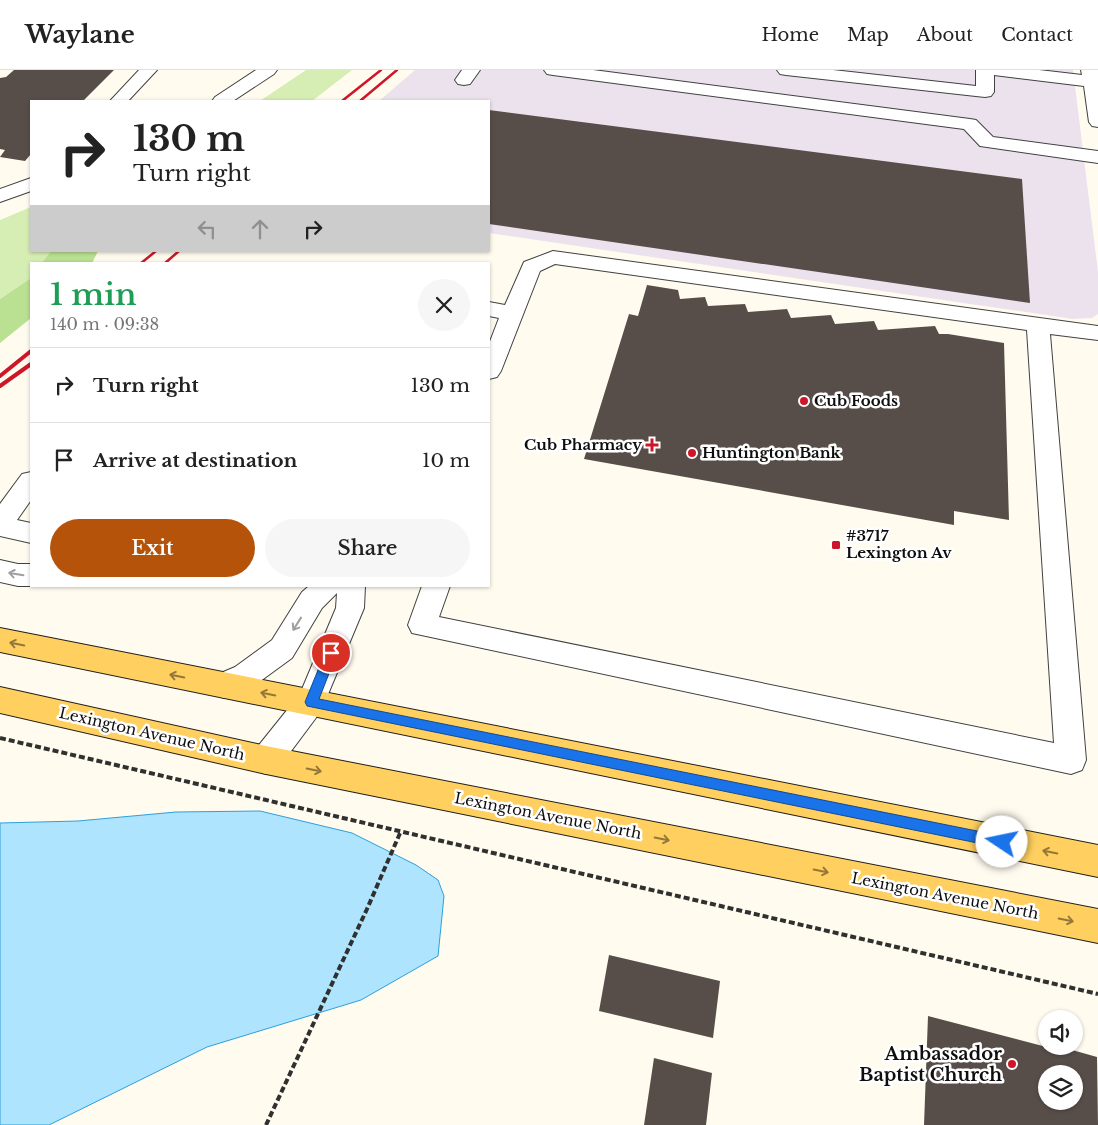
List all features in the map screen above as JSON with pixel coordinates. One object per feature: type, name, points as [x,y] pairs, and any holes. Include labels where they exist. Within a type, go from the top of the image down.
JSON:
[{"type":"main road","points":[[0,640],[1098,861]]},
{"type":"main road","name":"Lexington Avenue North","points":[[0,700],[266,760],[1098,926]]},
{"type":"street","points":[[121,100],[148,70]]},
{"type":"street","points":[[223,100],[268,70]]},
{"type":"street","points":[[553,70],[588,72],[970,124],[987,142],[1098,157]]},
{"type":"street","points":[[786,70],[984,92],[986,70]]},
{"type":"street","points":[[994,70],[1093,78],[1098,122]]},
{"type":"street","points":[[0,196],[30,184]]},
{"type":"street","points":[[490,368],[531,267],[553,257],[1098,332]]},
{"type":"street","points":[[490,309],[512,313]]},
{"type":"street","points":[[436,587],[422,625],[1071,760],[1038,325]]},
{"type":"street","points":[[30,483],[0,525],[30,533]]},
{"type":"street","points":[[0,571],[18,575],[30,575]]},
{"type":"street","points":[[224,685],[245,676],[282,649],[312,600],[326,587]]},
{"type":"street","points":[[266,760],[311,702],[350,608],[351,587]]},
{"type":"path","points":[[0,738],[1098,994]]},
{"type":"path","points":[[266,1125],[367,909],[401,831]]},
{"type":"shaded area","points":[[415,70],[1073,70],[1098,272],[1098,314],[1092,318],[1073,319],[490,233],[490,100],[380,100]]},
{"type":"green space","points":[[306,70],[352,70],[313,100],[261,100]]},
{"type":"green space","points":[[30,207],[30,252],[50,252],[43,262],[30,262],[30,279],[0,299],[0,220]]},
{"type":"green space","points":[[50,252],[98,252],[93,262],[43,262]]},
{"type":"green space","points":[[30,279],[30,319],[0,343],[0,299]]},
{"type":"water","points":[[260,811],[352,833],[416,865],[438,880],[444,896],[438,956],[361,1000],[207,1047],[49,1125],[0,1125],[0,823],[78,821],[176,812]]},
{"type":"building","points":[[14,70],[114,70],[84,100],[30,100],[30,155],[25,161],[0,157],[5,150],[0,149],[0,78],[6,77]]},
{"type":"building","points":[[490,110],[1022,179],[1030,303],[490,224]]},
{"type":"building","name":"Cub Foods","points":[[647,285],[678,290],[680,299],[705,297],[708,306],[745,304],[748,312],[787,309],[791,318],[831,315],[835,324],[874,321],[878,330],[935,326],[939,334],[1004,343],[1009,520],[954,511],[954,525],[584,459],[629,314],[638,316]]},
{"type":"building","points":[[609,955],[720,981],[713,1038],[599,1011]]},
{"type":"building","name":"Ambassador Baptist Church","points":[[928,1016],[1038,1045],[1038,1055],[1083,1055],[1083,1053],[1097,1057],[1098,1125],[924,1125]]},
{"type":"building","points":[[654,1058],[712,1073],[706,1125],[644,1125]]},
{"type":"railway","points":[[343,100],[381,70]]},
{"type":"railway","points":[[361,100],[397,70]]},
{"type":"railway","points":[[142,262],[155,252]]},
{"type":"railway","points":[[166,262],[178,252]]},
{"type":"railway","points":[[0,376],[30,352]]},
{"type":"railway","points":[[0,386],[30,365]]},
{"type":"place","name":"Cub Foods","points":[[804,401]]},
{"type":"place","name":"Cub Pharmacy","points":[[652,445]]},
{"type":"place","name":"Huntington Bank","points":[[692,453]]},
{"type":"place","name":"#3717 Lexington Av","points":[[836,545]]},
{"type":"place","name":"Ambassador Baptist Church","points":[[1012,1064]]},
{"type":"route","points":[[331,653],[311,702],[1002,842]]}]
